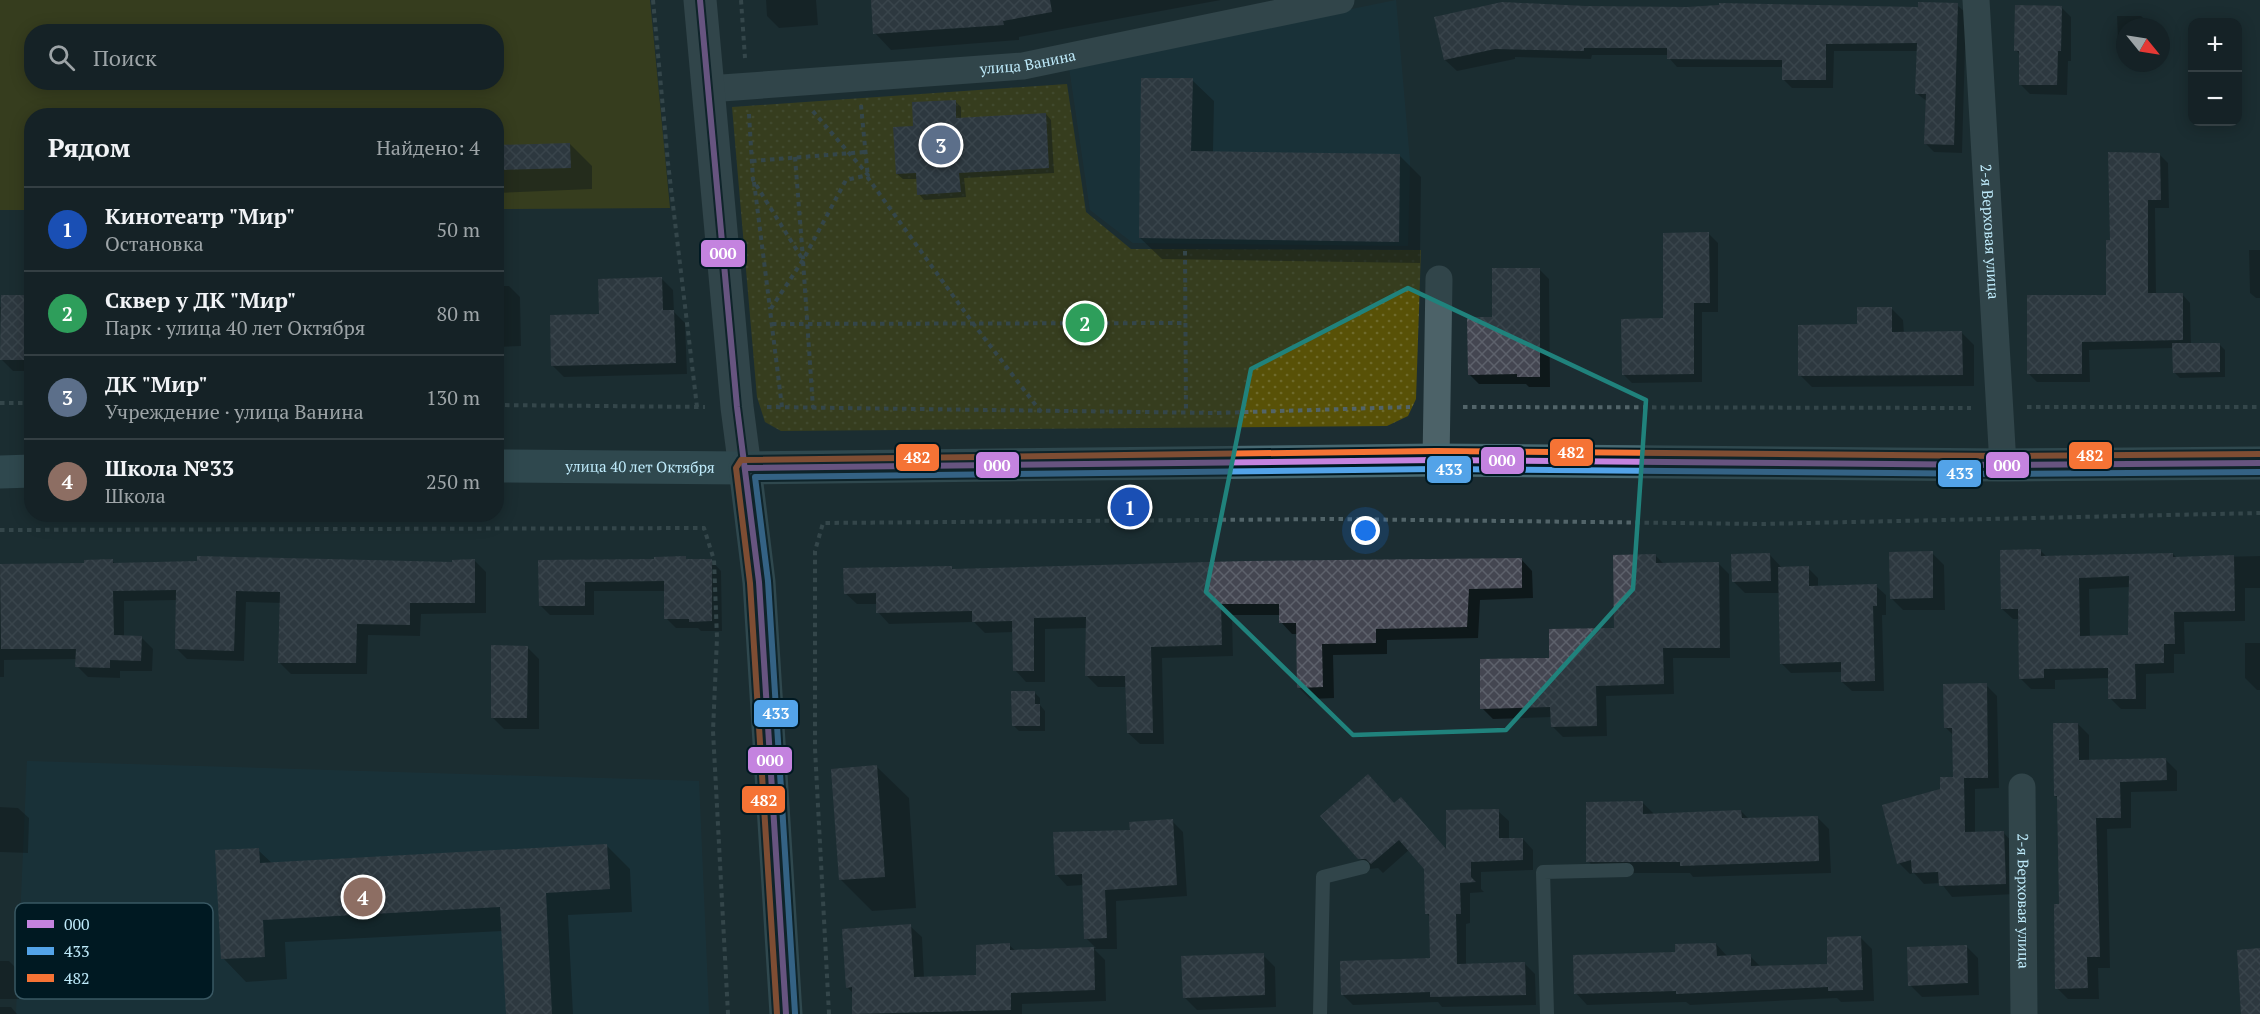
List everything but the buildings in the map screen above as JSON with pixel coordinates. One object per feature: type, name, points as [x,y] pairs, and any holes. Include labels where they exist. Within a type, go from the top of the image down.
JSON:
[{"type":"main road","name":"улица 40 лет Октября","points":[[504,466],[744,468],[1436,460],[2003,465],[2260,463]]},
{"type":"main road","points":[[744,468],[759,582],[786,1014]]},
{"type":"main road","points":[[0,472],[24,471]]},
{"type":"street","points":[[700,0],[744,468]]},
{"type":"street","name":"улица Ванина","points":[[708,89],[1023,66],[1341,0]]},
{"type":"street","name":"2-я Верховая улица","points":[[1976,0],[2003,465]]},
{"type":"street","points":[[1436,460],[1439,279]]},
{"type":"street","name":"2-я Верховая улица","points":[[2022,788],[2024,1014]]},
{"type":"lane","points":[[1320,1014],[1323,877],[1363,867]]},
{"type":"lane","points":[[1547,1014],[1543,872],[1627,870]]},
{"type":"path","points":[[653,0],[668,163],[697,406]]},
{"type":"path","points":[[741,0],[753,180],[782,407]]},
{"type":"path","points":[[859,77],[868,178],[972,322],[1041,412]]},
{"type":"path","points":[[789,84],[868,174]]},
{"type":"path","points":[[752,161],[866,152]]},
{"type":"path","points":[[795,157],[813,408]]},
{"type":"path","points":[[770,310],[803,260],[846,180],[868,174]]},
{"type":"path","points":[[753,180],[803,260]]},
{"type":"path","points":[[1185,251],[1186,412]]},
{"type":"path","points":[[772,324],[806,322],[1185,323]]},
{"type":"path","points":[[0,403],[24,403]]},
{"type":"path","points":[[504,405],[1041,412],[1186,412],[1436,406],[1926,409],[2260,407]]},
{"type":"path","points":[[829,1014],[815,738],[815,551],[823,523],[1333,519],[1762,524],[2260,513]]},
{"type":"path","points":[[0,530],[704,528],[714,560],[717,638],[713,731],[728,1014]]},
{"type":"highlighted area","points":[[1408,288],[1646,400],[1633,589],[1506,730],[1353,735],[1206,592],[1251,369]]},
{"type":"shaded area","points":[[0,0],[650,0],[670,208],[504,209],[504,108],[24,108],[24,210],[0,210]]},
{"type":"shaded area","points":[[1396,0],[1410,162],[1408,246],[1133,243],[1090,210],[1069,67]]},
{"type":"shaded area","points":[[1067,84],[1086,212],[1131,249],[1421,250],[1416,399],[1408,416],[1387,426],[781,431],[765,422],[757,397],[732,107]]},
{"type":"shaded area","points":[[27,761],[699,781],[709,1014],[16,1014],[17,999],[213,999],[213,903],[21,903]]},
{"type":"transit line","name":"000","points":[[700,0],[737,407],[759,582],[786,1014]]},
{"type":"transit line","name":"482","points":[[777,1014],[750,583],[736,468],[741,460],[1436,451],[2003,456],[2260,454]]},
{"type":"transit line","name":"000","points":[[745,468],[1436,460],[2003,465],[2260,463]]},
{"type":"transit line","name":"433","points":[[795,1013],[768,581],[755,477],[1436,469],[2003,474],[2260,472]]},
{"type":"place","name":"ДК \"Мир\"","points":[[941,145]]},
{"type":"place","name":"Сквер у ДК \"Мир\"","points":[[1085,323]]},
{"type":"place","name":"Кинотеатр \"Мир\"","points":[[1130,507]]},
{"type":"place","name":"Школа №33","points":[[363,897]]}]
